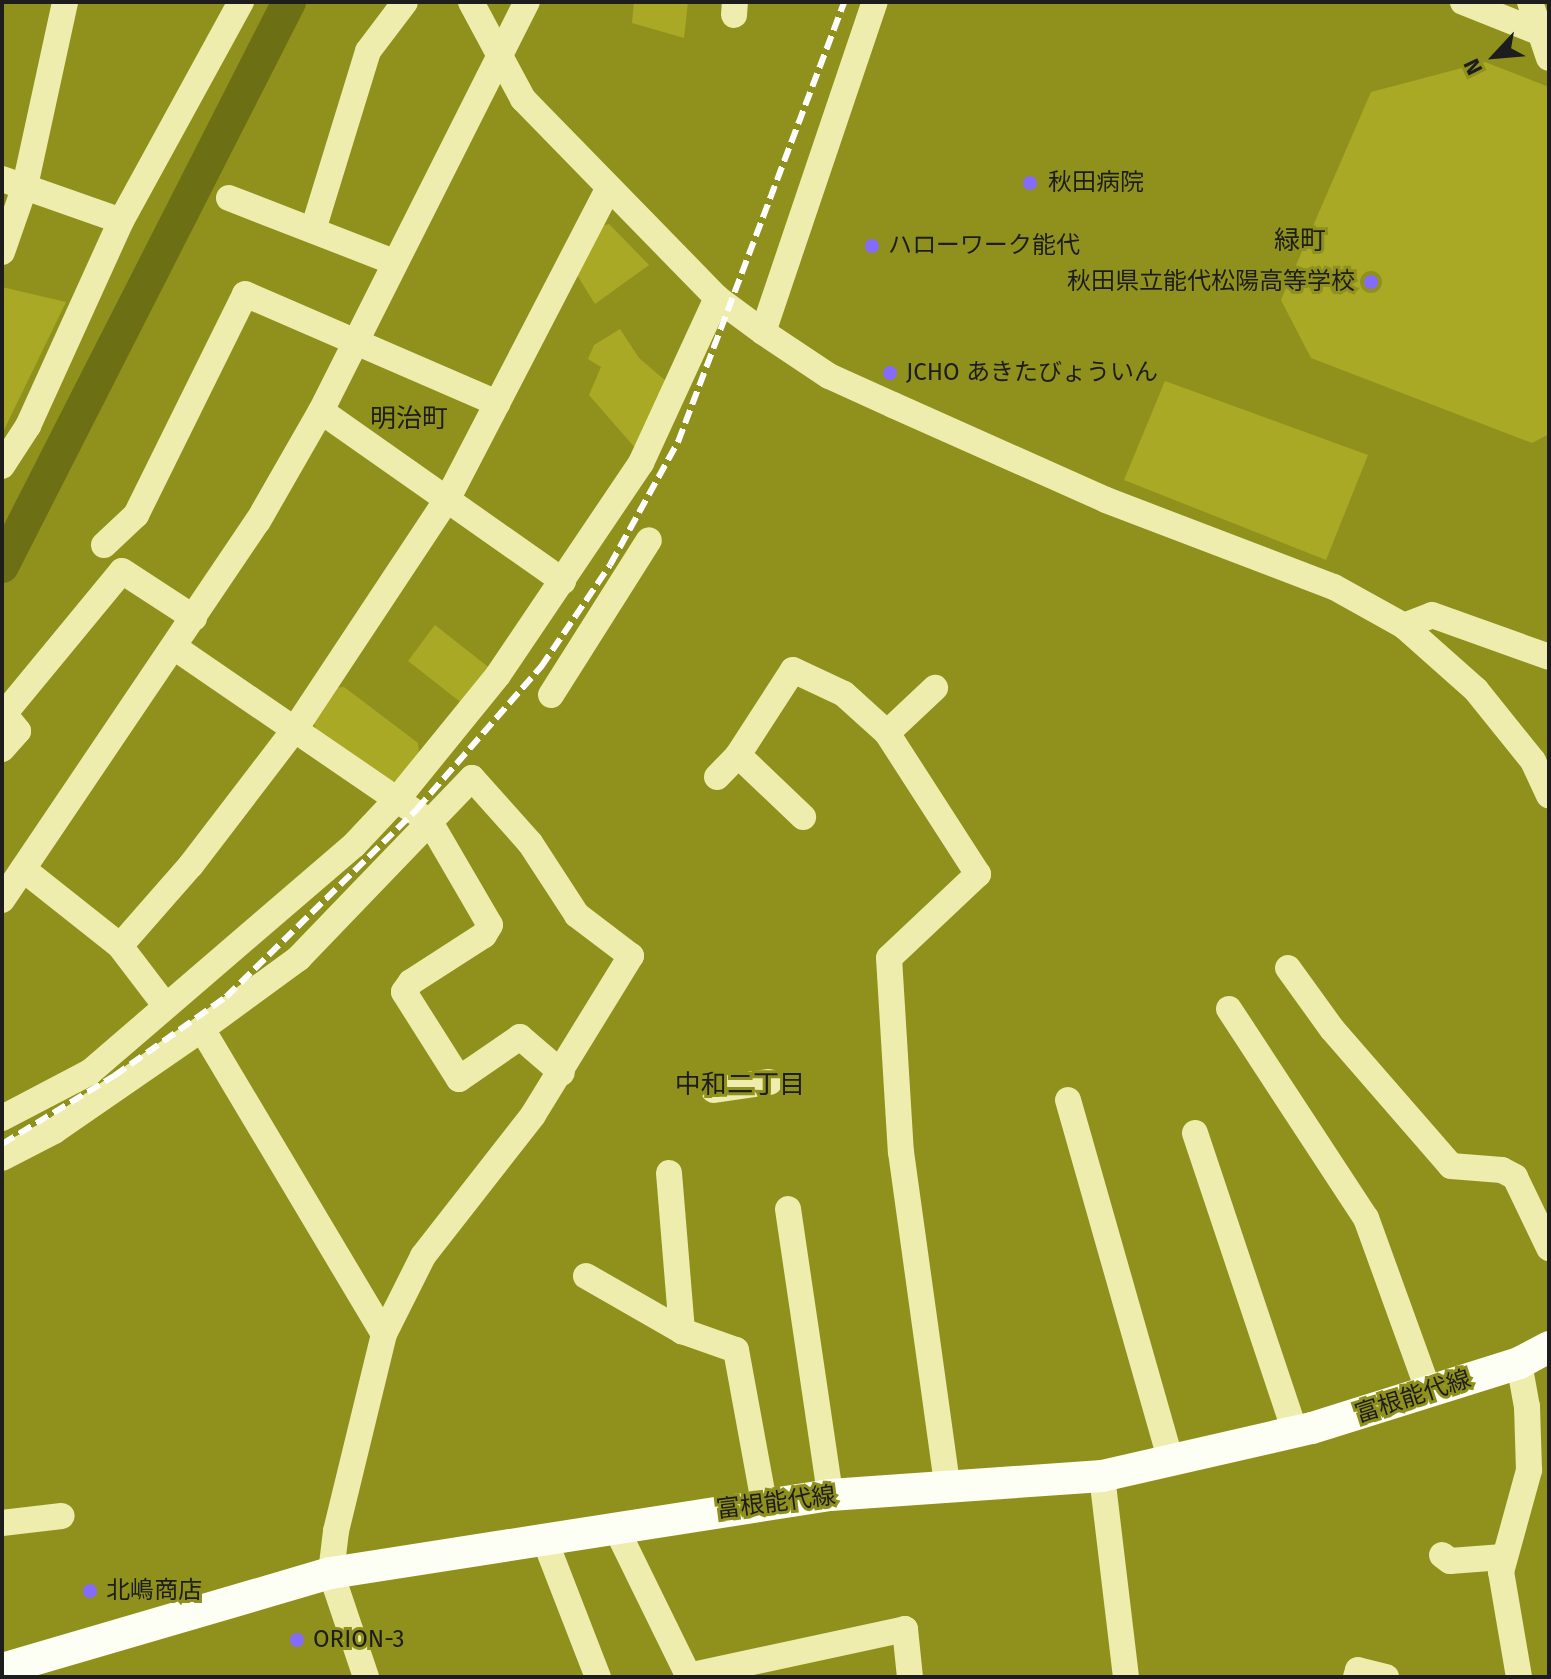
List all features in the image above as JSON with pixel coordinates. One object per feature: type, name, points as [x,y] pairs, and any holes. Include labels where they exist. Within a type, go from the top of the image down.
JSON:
[{"type":"main road","name":"富根能代線","points":[[2,1674],[331,1573],[764,1503],[830,1495],[1102,1476],[1295,1432],[1519,1363],[1549,1347]]},
{"type":"street","points":[[2,252],[13,182],[65,2]]},
{"type":"street","points":[[2,466],[28,426],[121,221],[241,2]]},
{"type":"street","points":[[313,230],[368,51],[405,2]]},
{"type":"street","points":[[471,2],[523,99],[717,298],[763,332],[829,376],[1106,500],[1334,587],[1404,626],[1476,690],[1533,761],[1549,796]]},
{"type":"street","points":[[2,900],[258,521],[321,411],[354,340],[527,2]]},
{"type":"street","points":[[763,332],[875,2]]},
{"type":"street","points":[[1463,2],[1536,31]]},
{"type":"street","points":[[1530,2],[1536,31],[1549,58]]},
{"type":"street","points":[[13,182],[121,221]]},
{"type":"street","points":[[120,946],[191,865],[295,729],[448,498],[608,189]]},
{"type":"street","points":[[229,198],[394,262]]},
{"type":"street","points":[[104,545],[136,515],[245,294],[497,403]]},
{"type":"street","points":[[2,1118],[90,1072],[354,845],[399,797],[498,675],[641,463],[717,298]]},
{"type":"street","points":[[321,411],[563,581]]},
{"type":"street","points":[[551,695],[649,540]]},
{"type":"street","points":[[2,749],[18,731],[4,714],[122,571],[194,618]]},
{"type":"street","points":[[1404,626],[1432,615],[1549,657]]},
{"type":"street","points":[[174,647],[399,797],[430,822],[490,925],[484,935],[411,982],[404,992],[459,1079],[520,1037],[562,1073]]},
{"type":"street","points":[[717,777],[738,755],[793,670],[844,694],[887,733],[978,874],[889,958],[901,1152],[948,1489]]},
{"type":"street","points":[[887,733],[935,688]]},
{"type":"street","points":[[738,755],[803,817]]},
{"type":"street","points":[[2,1158],[54,1131],[299,958],[472,778],[530,843],[577,915],[631,956],[562,1073],[423,1256],[384,1334],[331,1573],[366,1677]]},
{"type":"street","points":[[23,869],[120,946],[165,1005]]},
{"type":"street","points":[[1288,968],[1332,1029],[1451,1166],[1465,1171],[1502,1170],[1515,1177],[1549,1248]]},
{"type":"street","points":[[1229,1009],[1366,1218],[1429,1392]]},
{"type":"street","points":[[202,1029],[384,1334]]},
{"type":"street","points":[[714,1090],[769,1082]]},
{"type":"street","points":[[1068,1100],[1171,1461]]},
{"type":"street","points":[[1195,1133],[1295,1432]]},
{"type":"street","points":[[669,1173],[682,1331]]},
{"type":"street","points":[[788,1209],[830,1495]]},
{"type":"street","points":[[586,1276],[682,1331],[736,1350],[764,1503]]},
{"type":"street","points":[[1519,1363],[1527,1407],[1529,1470],[1501,1572],[1519,1677]]},
{"type":"street","points":[[1102,1476],[1126,1677]]},
{"type":"street","points":[[2,1523],[62,1516]]},
{"type":"street","points":[[616,1528],[688,1676],[905,1629],[910,1677]]},
{"type":"street","points":[[544,1538],[598,1677]]},
{"type":"street","points":[[1442,1555],[1450,1561],[1503,1557]]},
{"type":"street","points":[[1356,1677],[1358,1670],[1386,1677]]},
{"type":"shaded area","points":[[634,2],[688,2],[684,38],[632,23]]},
{"type":"shaded area","points":[[1485,62],[1549,87],[1549,434],[1532,443],[1311,358],[1281,300],[1371,92]]},
{"type":"shaded area","points":[[609,224],[649,265],[595,304],[574,270],[598,227]]},
{"type":"shaded area","points":[[2,287],[66,302],[2,434]]},
{"type":"shaded area","points":[[620,329],[639,358],[667,382],[636,449],[589,395],[601,367],[588,359],[594,345]]},
{"type":"shaded area","points":[[1165,381],[1368,455],[1326,560],[1124,480]]},
{"type":"shaded area","points":[[435,625],[492,670],[463,704],[408,661]]},
{"type":"shaded area","points":[[344,687],[418,743],[419,754],[398,781],[386,782],[317,731],[313,722],[335,688]]},
{"type":"waterway","points":[[2,566],[289,2]]},
{"type":"railway","points":[[2,1144],[114,1076],[226,997],[417,809],[541,667],[610,565],[678,442],[844,2]]},
{"type":"place","name":"秋田病院","points":[[1030,183]]},
{"type":"place","name":"ハローワーク能代","points":[[872,246]]},
{"type":"place","name":"秋田県立能代松陽高等学校","points":[[1371,282]]},
{"type":"place","name":"JCHO あきたびょういん","points":[[890,373]]},
{"type":"place","name":"北嶋商店","points":[[90,1591]]},
{"type":"place","name":"ORION-3","points":[[297,1640]]},
{"type":"district","name":"緑町","points":[[1300,241]]},
{"type":"district","name":"明治町","points":[[409,419]]},
{"type":"district","name":"中和二丁目","points":[[740,1085]]}]
